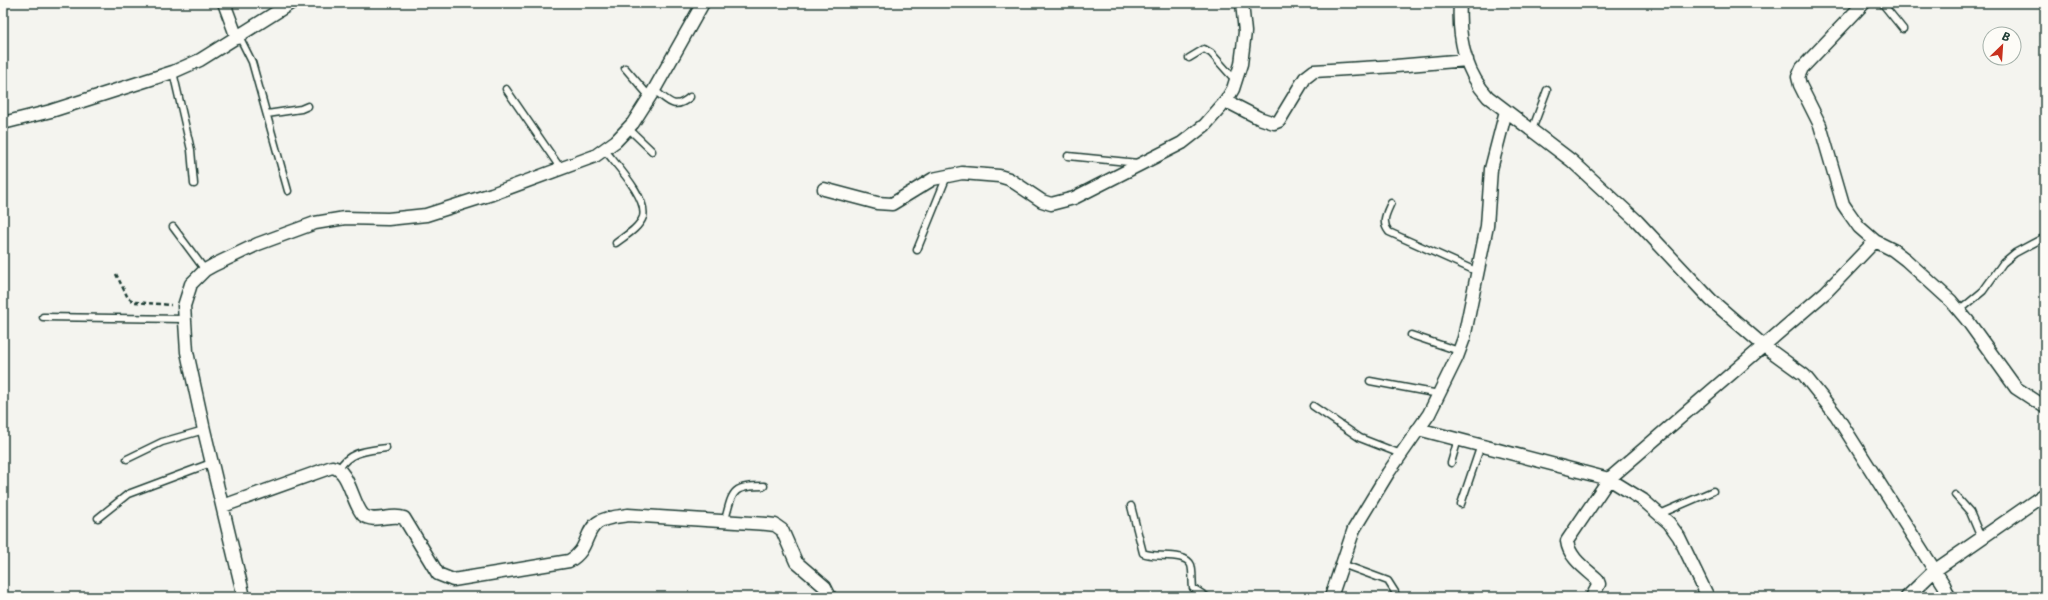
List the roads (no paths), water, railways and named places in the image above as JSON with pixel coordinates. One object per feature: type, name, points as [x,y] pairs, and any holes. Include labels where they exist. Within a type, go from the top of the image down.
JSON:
[{"type":"street","points":[[224,3],[238,37]]},
{"type":"street","points":[[3,123],[51,111],[173,72],[200,60],[291,3]]},
{"type":"street","points":[[244,597],[223,506],[211,463],[187,352],[184,306],[191,284],[205,270],[258,244],[314,223],[345,218],[388,220],[426,215],[492,194],[561,169],[606,150],[628,128],[652,94],[703,3]]},
{"type":"street","points":[[824,189],[870,201],[892,204],[933,179],[962,173],[1009,179],[1042,201],[1051,204],[1074,198],[1182,143],[1204,124],[1226,101],[1236,81],[1241,64],[1246,32],[1242,3]]},
{"type":"street","points":[[1460,3],[1460,28],[1471,74],[1478,86],[1488,97],[1572,161],[1611,196],[1711,300],[1764,346],[1804,375],[1836,415],[1949,597]]},
{"type":"street","points":[[1864,3],[1802,68],[1798,76],[1826,140],[1843,204],[1859,227],[1875,241],[1893,250],[1906,260],[1959,311],[2016,388],[2045,407]]},
{"type":"street","points":[[1226,101],[1259,118],[1274,123],[1280,121],[1305,78],[1314,71],[1467,60]]},
{"type":"street","points":[[1331,597],[1354,529],[1362,514],[1418,429],[1439,394],[1464,338],[1487,226],[1494,153],[1506,111]]},
{"type":"street","points":[[1592,597],[1599,584],[1598,579],[1573,557],[1568,548],[1567,540],[1609,479],[1826,292],[1875,241]]},
{"type":"street","points":[[1418,429],[1609,479],[1643,500],[1660,514],[1679,537],[1708,597]]},
{"type":"street","points":[[223,506],[332,467],[339,469],[343,474],[363,515],[372,518],[398,516],[404,518],[432,566],[438,574],[447,579],[458,579],[569,561],[580,553],[596,523],[609,518],[628,515],[725,520],[767,524],[782,530],[796,562],[825,587],[830,597]]},
{"type":"street","points":[[1906,597],[1934,571],[2045,494]]},
{"type":"lane","points":[[1882,3],[1903,29]]},
{"type":"lane","points":[[238,37],[249,53],[288,191]]},
{"type":"lane","points":[[1189,58],[1204,49],[1211,53],[1236,81]]},
{"type":"lane","points":[[625,68],[652,94],[676,105],[681,105],[690,97]]},
{"type":"lane","points":[[173,72],[191,150],[194,184]]},
{"type":"lane","points":[[506,89],[561,169]]},
{"type":"lane","points":[[1532,130],[1547,90]]},
{"type":"lane","points":[[267,114],[301,109],[308,106]]},
{"type":"lane","points":[[628,128],[652,150]]},
{"type":"lane","points":[[606,150],[642,199],[644,210],[643,218],[636,227],[616,243]]},
{"type":"lane","points":[[1068,156],[1144,163]]},
{"type":"lane","points":[[917,250],[948,175]]},
{"type":"lane","points":[[1391,203],[1385,216],[1384,226],[1388,232],[1478,272]]},
{"type":"lane","points":[[173,227],[205,270]]},
{"type":"lane","points":[[1959,311],[1983,291],[2003,263],[2015,253],[2045,237]]},
{"type":"lane","points":[[42,318],[184,319]]},
{"type":"lane","points":[[1411,335],[1459,351]]},
{"type":"lane","points":[[1370,381],[1439,394]]},
{"type":"lane","points":[[1313,406],[1360,438],[1401,454]]},
{"type":"lane","points":[[127,459],[162,442],[204,430]]},
{"type":"lane","points":[[1451,463],[1458,439]]},
{"type":"lane","points":[[1461,504],[1481,445]]},
{"type":"lane","points":[[339,469],[343,462],[354,454],[386,448]]},
{"type":"lane","points":[[98,518],[128,494],[211,463]]},
{"type":"lane","points":[[725,520],[732,496],[736,490],[743,486],[764,486]]},
{"type":"lane","points":[[1660,514],[1713,491]]},
{"type":"lane","points":[[1955,495],[1970,512],[1981,538]]},
{"type":"lane","points":[[1131,506],[1143,553],[1150,556],[1175,556],[1186,559],[1191,566],[1193,588],[1207,597]]},
{"type":"lane","points":[[1342,564],[1388,581],[1395,592]]}]
